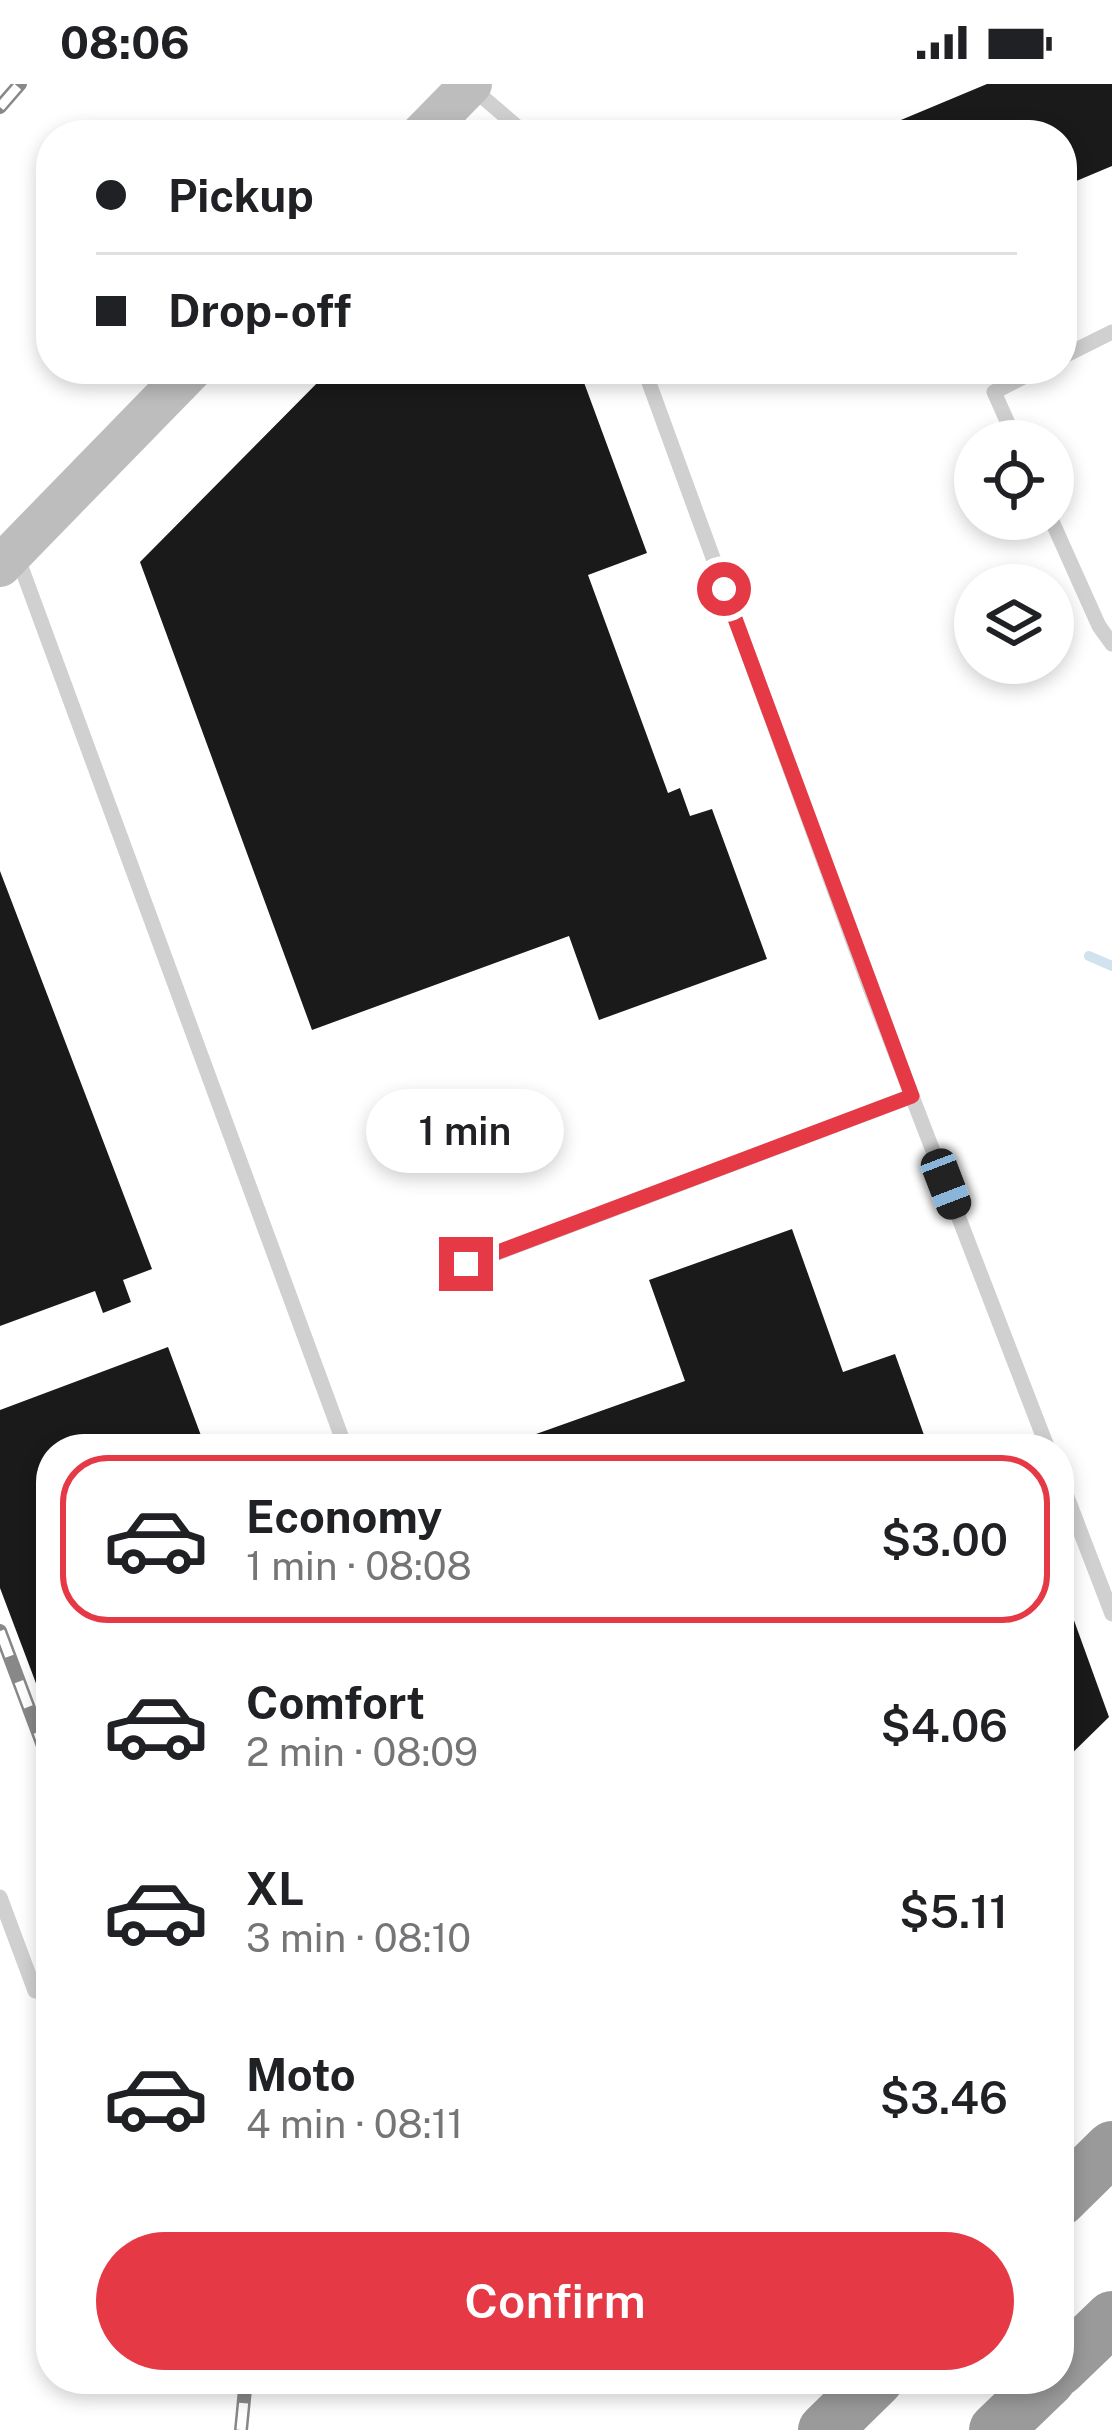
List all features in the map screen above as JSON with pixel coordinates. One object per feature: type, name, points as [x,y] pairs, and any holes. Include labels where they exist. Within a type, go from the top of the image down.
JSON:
[{"type":"highway","points":[[1074,2185],[1112,2148]]},
{"type":"highway","points":[[1074,2355],[1112,2318]]},
{"type":"highway","points":[[825,2430],[862,2394]]},
{"type":"highway","points":[[996,2430],[1033,2394]]},
{"type":"street","points":[[436,120],[470,85]]},
{"type":"street","points":[[7,558],[177,384]]},
{"type":"lane","points":[[470,85],[509,120]]},
{"type":"lane","points":[[1077,350],[1112,332]]},
{"type":"lane","points":[[650,384],[1042,1434]]},
{"type":"lane","points":[[1007,420],[994,392],[1010,384]]},
{"type":"lane","points":[[1060,540],[1099,626],[1112,644]]},
{"type":"lane","points":[[7,558],[340,1434]]},
{"type":"lane","points":[[466,1264],[912,1096]]},
{"type":"lane","points":[[1074,1516],[1112,1614]]},
{"type":"lane","points":[[0,1897],[35,1991]]},
{"type":"building","points":[[987,84],[1112,84],[1112,166],[1077,181],[1077,120],[901,120]]},
{"type":"building","points":[[316,384],[585,384],[647,553],[588,575],[668,793],[680,788],[690,816],[712,809],[767,959],[599,1020],[569,936],[312,1030],[140,562]]},
{"type":"building","points":[[0,871],[152,1269],[123,1280],[131,1302],[103,1313],[95,1291],[0,1326]]},
{"type":"building","points":[[792,1229],[843,1372],[895,1354],[924,1434],[536,1434],[685,1381],[649,1280]]},
{"type":"building","points":[[168,1347],[200,1434],[36,1434],[36,1683],[0,1588],[0,1410]]},
{"type":"building","points":[[1074,1620],[1109,1717],[1074,1751]]},
{"type":"waterway","points":[[1089,956],[1112,966]]},
{"type":"railway","points":[[0,107],[20,84]]},
{"type":"railway","points":[[0,1631],[36,1727]]},
{"type":"railway","points":[[241,2430],[245,2394]]},
{"type":"route","points":[[466,1264],[912,1096],[724,589]]}]
